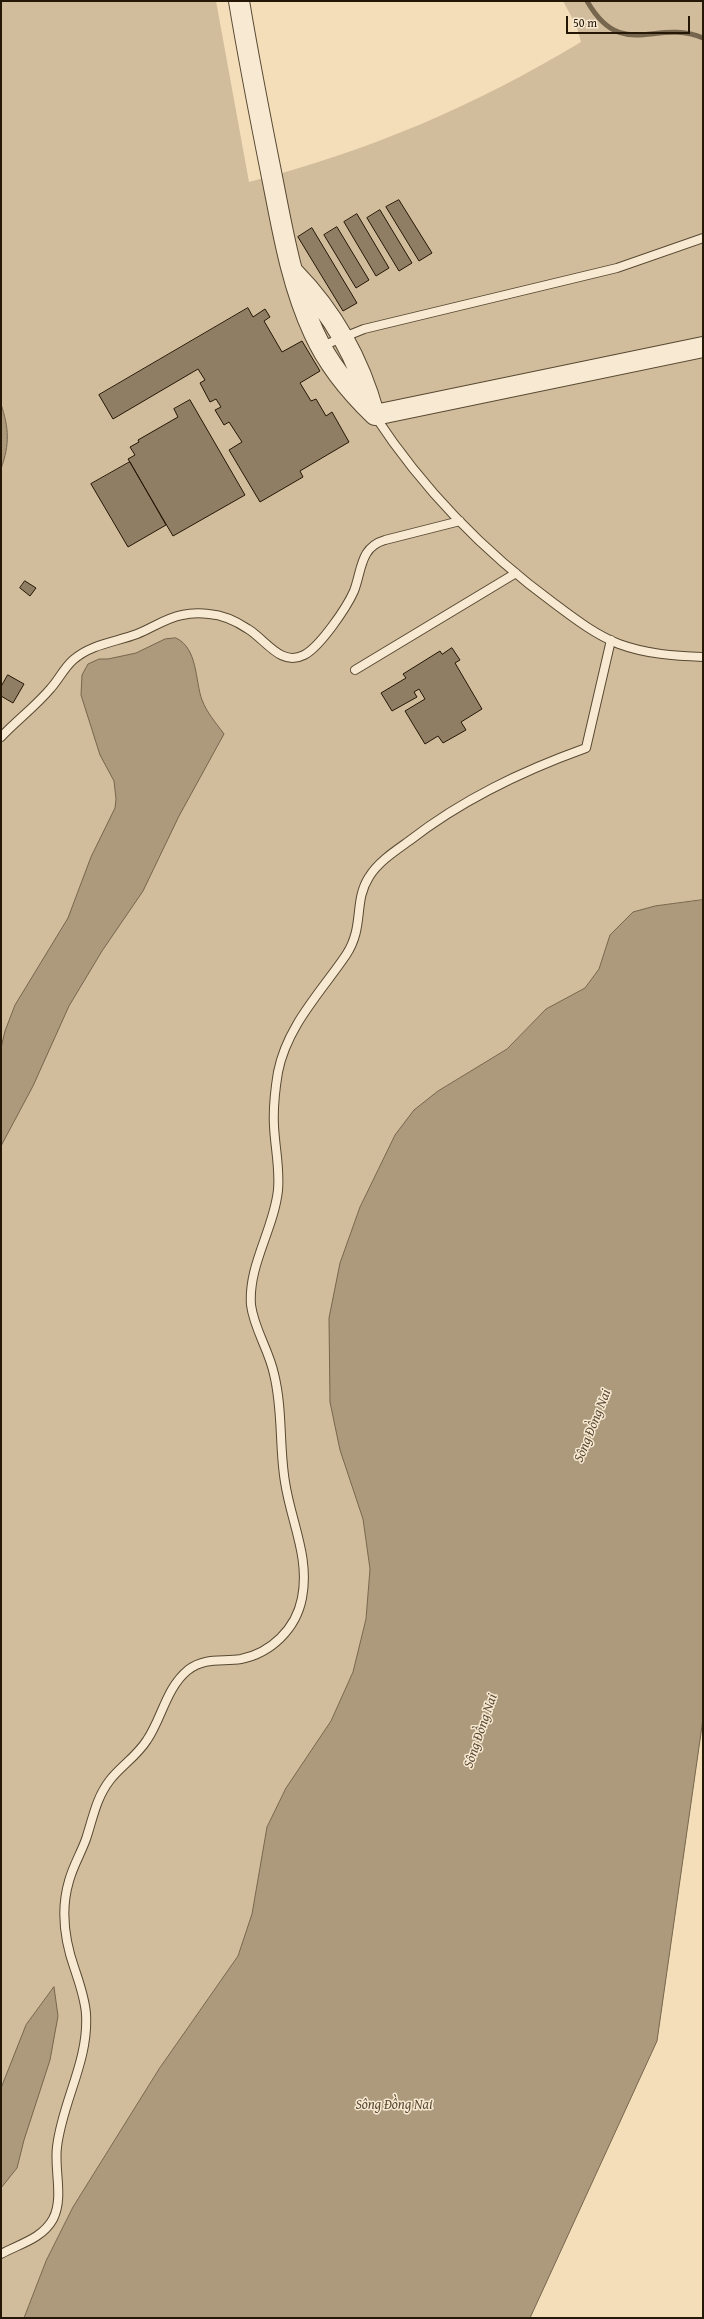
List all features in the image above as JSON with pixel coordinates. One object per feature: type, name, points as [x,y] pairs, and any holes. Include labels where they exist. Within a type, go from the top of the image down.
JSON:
[{"type":"street","points":[[239,1],[284,239],[305,314],[321,347],[342,379],[374,415]]},
{"type":"street","points":[[293,272],[328,311],[344,336],[361,371],[374,415]]},
{"type":"street","points":[[374,415],[703,347]]},
{"type":"lane","points":[[321,347],[344,336],[364,329],[617,268],[703,238]]},
{"type":"lane","points":[[374,415],[410,464],[460,522],[516,573],[576,619],[611,640],[631,648],[657,653],[703,657]]},
{"type":"lane","points":[[1,737],[41,699],[66,668],[81,654],[98,646],[134,635],[181,615],[195,613],[222,616],[249,629],[284,657],[292,658],[304,655],[314,647],[348,602],[358,578],[363,558],[373,545],[385,540],[460,522]]},
{"type":"lane","points":[[355,670],[516,573]]},
{"type":"lane","points":[[1,2254],[29,2241],[43,2231],[52,2220],[58,2204],[56,2170],[58,2139],[82,2055],[87,2018],[83,1995],[66,1934],[65,1900],[72,1870],[86,1837],[99,1797],[115,1774],[145,1744],[168,1697],[188,1671],[206,1661],[240,1659],[270,1647],[287,1631],[294,1621],[302,1598],[303,1558],[300,1540],[285,1485],[281,1420],[276,1381],[269,1355],[257,1327],[251,1304],[253,1279],[274,1212],[278,1190],[274,1102],[278,1071],[285,1047],[299,1021],[352,945],[359,929],[362,894],[374,869],[423,830],[472,798],[533,768],[586,748],[611,640]]},
{"type":"shaded area","points":[[1,1],[216,1],[249,182],[337,156],[420,124],[501,87],[581,42],[577,27],[563,1],[703,1],[703,900],[655,906],[633,912],[610,935],[599,969],[585,988],[546,1009],[507,1049],[438,1091],[395,1135],[360,1207],[340,1263],[340,1450],[363,1519],[370,1569],[366,1619],[353,1672],[331,1721],[286,1788],[267,1827],[252,1914],[238,1956],[159,2069],[73,2207],[46,2261],[24,2318],[1,2318],[1,469],[6,451],[7,429],[1,404]]},
{"type":"water","points":[[1,404],[6,421],[7,444],[1,469]]},
{"type":"water","points":[[176,638],[183,643],[192,657],[204,705],[224,734],[179,816],[143,891],[102,951],[69,1006],[33,1086],[1,1146],[1,1048],[5,1031],[15,1005],[68,918],[91,857],[115,808],[116,799],[114,781],[100,755],[81,695],[82,675],[88,664],[99,659],[108,659],[136,653],[165,639]]},
{"type":"water","name":"Sông Đồng Nai","points":[[703,900],[703,1719],[657,2041],[530,2318],[24,2318],[46,2261],[73,2207],[159,2069],[238,1956],[252,1914],[267,1827],[286,1788],[331,1721],[353,1672],[366,1619],[370,1569],[363,1519],[340,1450],[330,1402],[329,1318],[340,1263],[360,1207],[395,1135],[414,1110],[438,1091],[507,1049],[546,1009],[585,988],[599,969],[610,935],[633,912],[655,906]]},
{"type":"water","points":[[54,1987],[58,2016],[50,2060],[24,2140],[17,2168],[1,2188],[1,2088],[26,2025]]},
{"type":"building","points":[[399,200],[432,253],[419,261],[386,207]]},
{"type":"building","points":[[380,210],[412,263],[399,271],[367,218]]},
{"type":"building","points":[[357,214],[389,268],[376,276],[344,222]]},
{"type":"building","points":[[337,227],[369,280],[356,288],[324,235]]},
{"type":"building","points":[[312,228],[357,303],[343,311],[298,237]]},
{"type":"building","points":[[248,308],[253,317],[265,309],[270,317],[264,321],[282,352],[302,341],[320,371],[300,383],[311,401],[316,399],[326,416],[332,412],[349,442],[300,471],[303,477],[260,502],[229,450],[242,442],[229,422],[224,425],[215,410],[221,407],[216,399],[210,402],[200,383],[205,380],[198,369],[113,419],[99,395]]},
{"type":"building","points":[[190,400],[245,495],[173,536],[128,459],[135,455],[130,447],[139,442],[138,440],[178,417],[174,409]]},
{"type":"building","points":[[130,462],[166,525],[128,547],[91,484]]},
{"type":"building","points":[[25,581],[36,588],[30,596],[20,588]]},
{"type":"building","points":[[452,648],[460,660],[455,663],[482,709],[461,722],[466,730],[443,743],[438,736],[425,744],[405,711],[425,699],[419,689],[414,692],[417,697],[392,711],[381,693],[406,678],[403,674],[440,651],[442,654]]},
{"type":"building","points":[[8,675],[24,684],[13,703],[1,696],[1,687]]},
{"type":"waterway","points":[[587,1],[600,19],[613,30],[626,34],[640,35],[670,32],[686,33],[703,38]]}]
